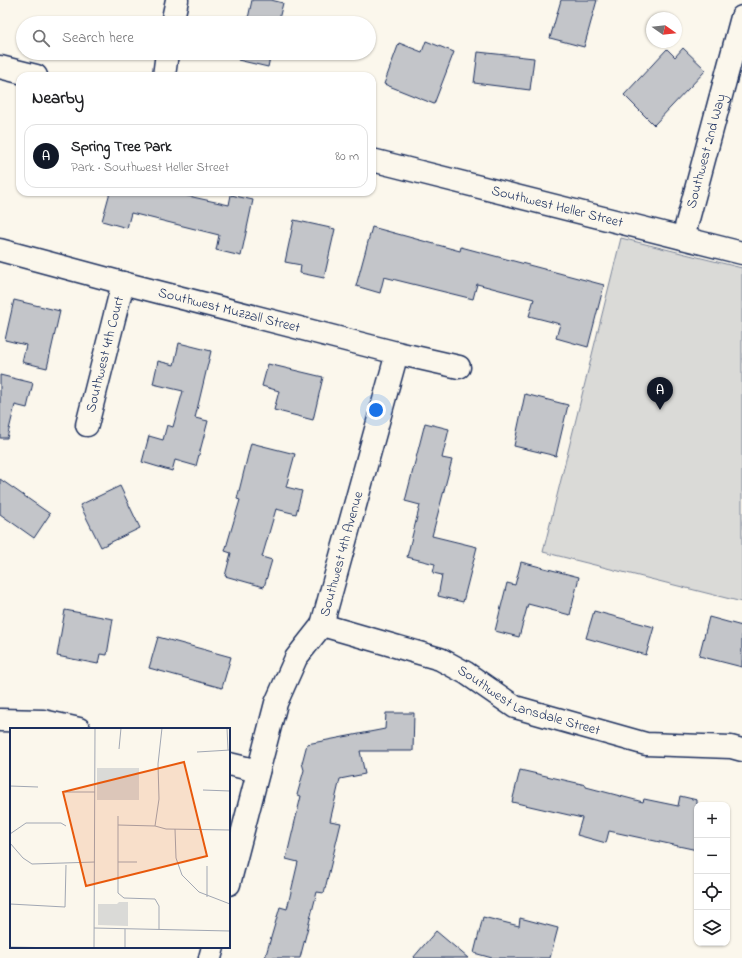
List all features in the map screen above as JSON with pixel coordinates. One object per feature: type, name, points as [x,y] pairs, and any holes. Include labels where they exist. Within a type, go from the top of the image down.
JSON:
[{"type":"street","points":[[174,16],[177,0]]},
{"type":"street","name":"Southwest 2nd Way","points":[[683,238],[742,17]]},
{"type":"street","points":[[165,72],[166,60]]},
{"type":"street","points":[[0,67],[20,72]]},
{"type":"street","name":"Southwest Heller Street","points":[[376,161],[742,253]]},
{"type":"street","name":"Southwest Muzzall Street","points":[[0,250],[397,354],[459,367]]},
{"type":"street","name":"Southwest 4th Court","points":[[87,425],[123,283]]},
{"type":"street","name":"Southwest 4th Avenue","points":[[230,880],[276,703],[296,658],[322,625],[397,354]]},
{"type":"street","name":"Southwest Lansdale Street","points":[[322,625],[440,659],[515,706],[646,744],[731,747],[742,750]]},
{"type":"street","points":[[0,720],[43,721],[74,728]]},
{"type":"street","points":[[230,764],[258,771]]},
{"type":"street","points":[[210,958],[213,948]]},
{"type":"shaded area","points":[[621,238],[742,268],[742,602],[543,552]]},
{"type":"building","points":[[252,0],[271,0],[283,3],[280,16],[249,16]]},
{"type":"building","points":[[561,0],[597,0],[584,47],[550,38]]},
{"type":"building","points":[[426,41],[454,52],[434,104],[384,84],[399,43],[422,52]]},
{"type":"building","points":[[683,48],[706,70],[654,125],[624,95],[667,49],[675,57]]},
{"type":"building","points":[[478,52],[534,58],[530,90],[474,83]]},
{"type":"building","points":[[238,60],[270,60],[268,67]]},
{"type":"building","points":[[109,196],[188,196],[229,205],[231,196],[253,200],[241,256],[216,250],[219,235],[131,213],[127,228],[102,221]]},
{"type":"building","points":[[294,220],[335,229],[324,278],[300,273],[301,265],[285,262]]},
{"type":"building","points":[[372,227],[460,251],[461,247],[604,285],[588,347],[556,338],[560,324],[529,316],[534,299],[477,284],[473,299],[384,277],[380,293],[356,286]]},
{"type":"building","points":[[14,300],[60,311],[47,368],[22,362],[26,345],[5,340]]},
{"type":"building","points":[[179,343],[211,351],[195,418],[208,421],[196,466],[175,460],[172,471],[142,462],[149,436],[163,440],[167,425],[173,427],[183,391],[153,384],[158,361],[174,365]]},
{"type":"building","points":[[268,364],[323,377],[313,420],[274,410],[279,391],[262,386]]},
{"type":"building","points":[[0,375],[33,383],[27,408],[15,405],[7,438],[0,438]]},
{"type":"building","points":[[525,394],[568,405],[556,456],[514,446]]},
{"type":"building","points":[[425,423],[449,429],[442,458],[452,460],[432,536],[477,547],[463,602],[438,596],[442,575],[433,573],[435,564],[407,557],[420,505],[405,501]]},
{"type":"building","points":[[251,443],[295,454],[286,487],[302,491],[296,514],[276,509],[262,557],[272,560],[264,587],[225,576],[231,553],[225,551],[240,500],[237,499]]},
{"type":"building","points":[[0,479],[50,514],[34,538],[0,514]]},
{"type":"building","points":[[120,486],[140,528],[101,547],[80,505]]},
{"type":"building","points":[[521,562],[579,577],[570,615],[528,604],[519,637],[495,631],[507,583],[515,585]]},
{"type":"building","points":[[65,610],[113,619],[107,655],[100,654],[98,664],[57,656]]},
{"type":"building","points":[[594,611],[654,627],[646,655],[586,638]]},
{"type":"building","points":[[709,617],[742,626],[742,667],[699,656]]},
{"type":"building","points":[[158,637],[231,657],[222,688],[149,668]]},
{"type":"building","points":[[386,713],[414,713],[413,751],[360,751],[365,774],[340,779],[330,821],[341,823],[324,893],[317,892],[300,958],[265,958],[280,907],[287,909],[298,862],[286,859],[301,796],[297,795],[304,770],[302,763],[307,744],[385,729]]},
{"type":"building","points":[[520,770],[586,785],[586,787],[643,802],[644,799],[678,806],[680,796],[697,800],[697,802],[694,802],[694,849],[609,831],[606,843],[577,835],[582,818],[512,802]]},
{"type":"building","points":[[483,917],[519,926],[520,918],[558,928],[550,958],[492,958],[474,953]]},
{"type":"building","points":[[436,931],[468,958],[413,958]]},
{"type":"place","name":"Spring Tree Park","points":[[660,410]]}]
